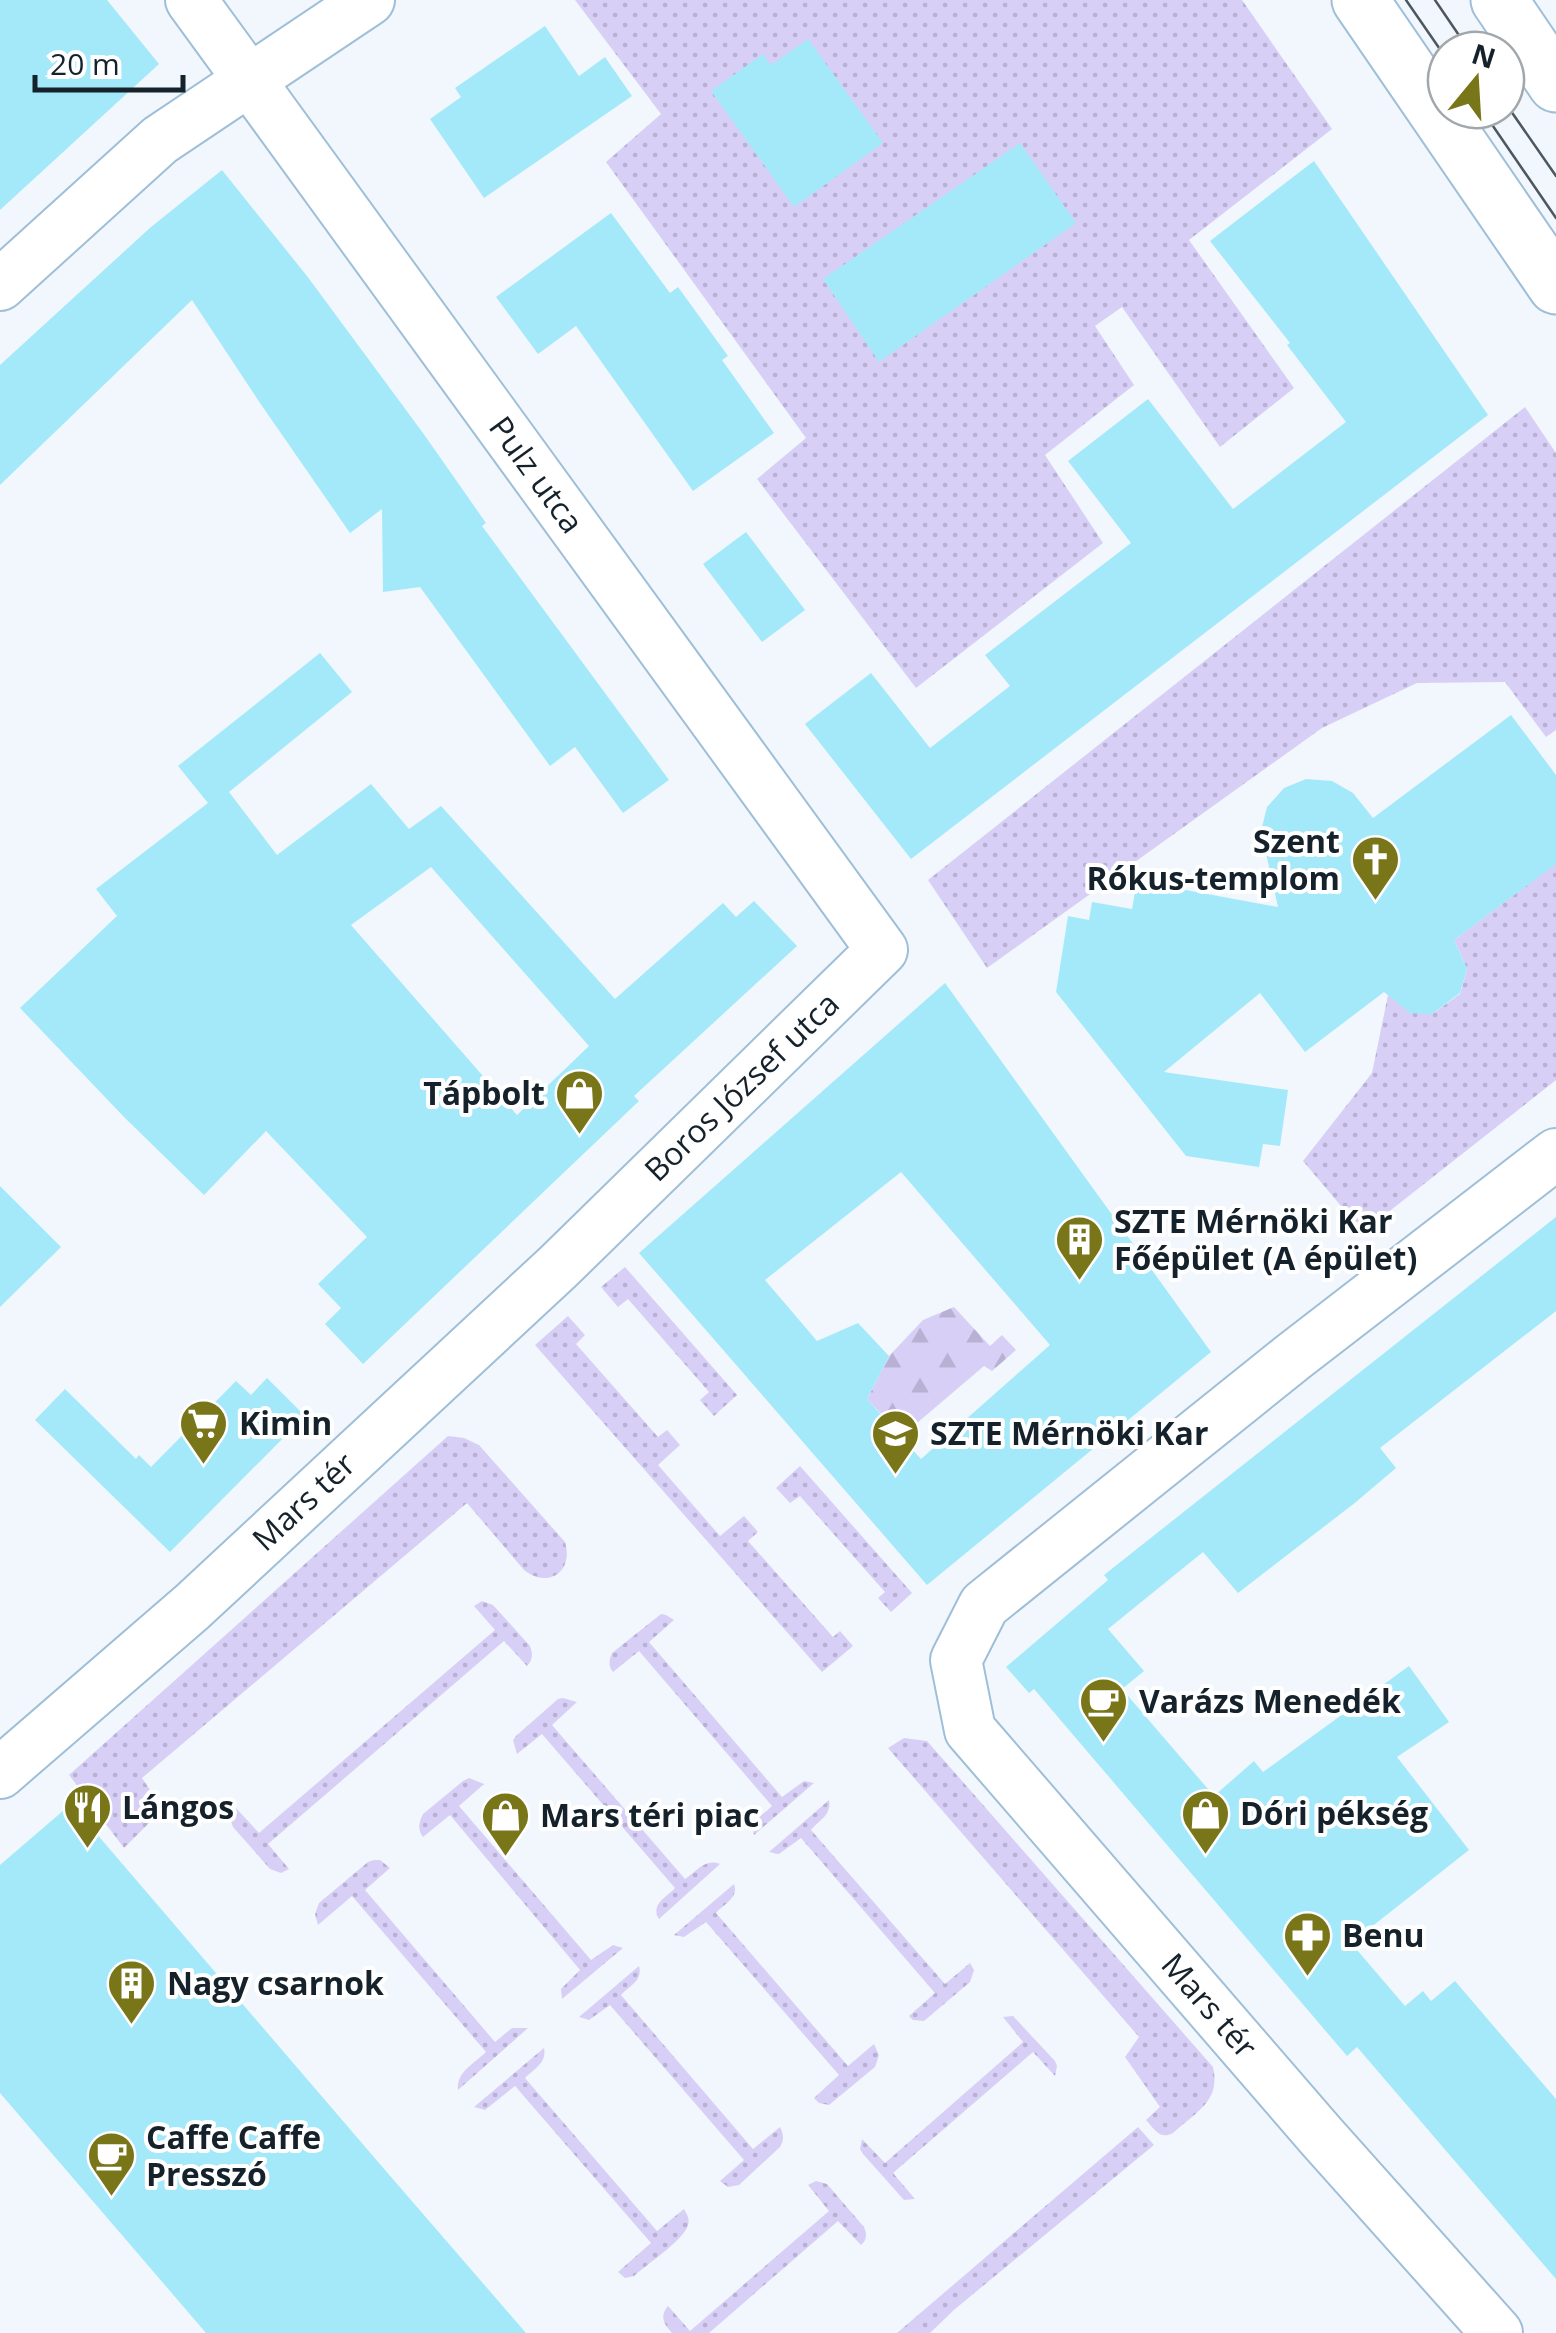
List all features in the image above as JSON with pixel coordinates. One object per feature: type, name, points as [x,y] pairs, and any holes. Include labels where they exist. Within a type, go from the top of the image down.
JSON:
[{"type":"main road","points":[[1360,0],[1556,286]]},
{"type":"main road","points":[[1499,0],[1556,84]]},
{"type":"street","name":"Pulz utca","points":[[191,0],[882,950]]},
{"type":"street","points":[[0,285],[160,140],[369,0]]},
{"type":"street","name":"Boros József utca","points":[[602,1225],[882,950]]},
{"type":"street","name":"Mars tér","points":[[1497,2333],[970,1730],[956,1660],[984,1606],[1293,1358],[1556,1154]]},
{"type":"street","name":"Mars tér","points":[[0,1773],[192,1607],[602,1225]]},
{"type":"green space","points":[[575,0],[1242,0],[1332,129],[1189,240],[1294,388],[1220,447],[1122,307],[1095,326],[1134,385],[1045,455],[1103,543],[916,688],[757,479],[806,438],[606,162],[661,114]]},
{"type":"green space","points":[[1525,407],[1556,453],[1556,730],[1546,737],[1505,682],[1417,683],[1322,728],[987,968],[928,880]]},
{"type":"green space","points":[[1556,863],[1556,1080],[1363,1232],[1303,1161],[1372,1073],[1388,995],[1432,1014],[1460,994],[1467,969],[1454,940]]},
{"type":"green space","points":[[625,1267],[737,1395],[714,1416],[700,1400],[709,1392],[628,1299],[618,1307],[601,1287]]},
{"type":"green space","points":[[954,1307],[990,1346],[1002,1335],[1016,1350],[992,1371],[984,1366],[910,1429],[885,1418],[867,1399],[889,1356],[923,1320]]},
{"type":"green space","points":[[568,1316],[585,1335],[576,1344],[658,1437],[667,1430],[680,1445],[658,1465],[720,1536],[744,1516],[758,1532],[748,1541],[833,1637],[840,1631],[853,1646],[822,1672],[535,1345]]},
{"type":"green space","points":[[448,1436],[479,1445],[565,1542],[566,1562],[562,1569],[542,1578],[524,1570],[467,1503],[142,1778],[163,1809],[124,1848],[69,1775]]},
{"type":"green space","points":[[800,1466],[912,1593],[891,1612],[878,1598],[885,1592],[800,1496],[790,1503],[776,1488]]},
{"type":"green space","points":[[482,1601],[493,1605],[530,1646],[529,1664],[504,1641],[268,1844],[289,1869],[281,1873],[270,1869],[233,1827],[236,1808],[259,1833],[495,1630],[474,1606]]},
{"type":"green space","points":[[661,1614],[674,1620],[649,1642],[782,1797],[804,1781],[814,1783],[754,1835],[756,1822],[772,1806],[639,1651],[613,1672],[610,1667],[612,1653]]},
{"type":"green space","points":[[563,1698],[577,1702],[552,1725],[685,1879],[705,1864],[720,1864],[659,1919],[658,1905],[675,1888],[542,1734],[517,1754],[513,1740],[517,1735]]},
{"type":"green space","points":[[904,1738],[927,1741],[1213,2067],[1215,2079],[1210,2097],[1173,2133],[1161,2135],[1146,2120],[1160,2107],[1125,2057],[1139,2037],[888,1748]]},
{"type":"green space","points":[[469,1778],[484,1784],[459,1806],[591,1960],[613,1945],[623,1948],[562,1999],[561,1989],[580,1970],[450,1815],[423,1837],[421,1834],[423,1814]]},
{"type":"green space","points":[[829,1800],[827,1813],[811,1830],[945,1984],[970,1963],[974,1970],[970,1982],[924,2021],[909,2016],[935,1993],[801,1838],[779,1854],[769,1852]]},
{"type":"green space","points":[[374,1860],[390,1868],[365,1890],[495,2042],[512,2028],[528,2028],[458,2090],[463,2073],[486,2052],[352,1896],[318,1925],[315,1914],[319,1903]]},
{"type":"green space","points":[[734,1884],[733,1897],[716,1913],[848,2066],[874,2044],[879,2055],[875,2067],[829,2105],[814,2098],[839,2075],[706,1922],[684,1937],[674,1935]]},
{"type":"green space","points":[[639,1966],[637,1979],[621,1995],[753,2149],[780,2127],[780,2147],[739,2185],[728,2187],[720,2181],[744,2160],[610,2005],[589,2020],[579,2017]]},
{"type":"green space","points":[[1013,2016],[1055,2061],[1055,2076],[1033,2052],[893,2173],[915,2199],[904,2200],[863,2154],[862,2139],[885,2163],[1023,2042],[1003,2017]]},
{"type":"green space","points":[[544,2048],[542,2062],[525,2078],[657,2231],[684,2209],[688,2217],[680,2238],[634,2276],[625,2278],[618,2272],[651,2243],[515,2086],[485,2110],[474,2107]]},
{"type":"green space","points":[[1138,2127],[1154,2145],[930,2333],[897,2333]]},
{"type":"green space","points":[[816,2181],[827,2184],[864,2227],[863,2243],[838,2221],[709,2333],[672,2333],[664,2320],[668,2306],[690,2331],[829,2211],[808,2185]]},
{"type":"building","points":[[0,0],[107,0],[159,64],[0,210]]},
{"type":"building","points":[[545,26],[579,76],[605,57],[632,96],[484,198],[430,119],[461,97],[455,88]]},
{"type":"building","points":[[808,39],[883,143],[794,207],[711,91],[763,54],[771,65]]},
{"type":"building","points":[[1020,143],[1076,223],[879,362],[823,279]]},
{"type":"building","points":[[1314,161],[1488,415],[911,859],[805,724],[871,673],[930,748],[1010,686],[985,655],[1131,543],[1068,461],[1148,399],[1233,509],[1346,422],[1210,241]]},
{"type":"building","points":[[222,170],[307,276],[423,433],[486,523],[482,526],[669,780],[623,813],[575,747],[550,766],[420,587],[383,592],[382,509],[350,533],[192,300],[0,485],[0,365],[151,227]]},
{"type":"building","points":[[611,213],[670,293],[678,287],[728,356],[722,360],[774,433],[693,491],[576,326],[538,354],[496,297]]},
{"type":"building","points":[[746,532],[805,610],[762,642],[703,564]]},
{"type":"building","points":[[320,653],[352,692],[229,792],[277,855],[371,784],[409,829],[441,806],[615,999],[723,903],[736,917],[754,901],[797,946],[634,1096],[639,1101],[363,1364],[325,1324],[341,1308],[318,1284],[367,1237],[266,1131],[204,1195],[20,1008],[117,916],[96,889],[208,803],[178,766]],"holes":[[[431,867],[589,1046],[517,1115],[351,925]]]},
{"type":"building","name":"Szent Rókus-templom","points":[[1511,715],[1556,775],[1556,864],[1454,940],[1467,969],[1460,993],[1432,1014],[1410,1013],[1384,992],[1305,1052],[1260,993],[1164,1072],[1288,1090],[1280,1146],[1263,1144],[1259,1167],[1186,1156],[1056,992],[1068,916],[1089,920],[1092,902],[1132,909],[1137,881],[1278,907],[1261,831],[1267,807],[1284,788],[1306,779],[1332,781],[1353,793],[1373,818]]},
{"type":"building","name":"SZTE Mérnöki Kar Főépület (A épület)","points":[[945,983],[1211,1352],[927,1585],[639,1253]],"holes":[[[901,1172],[1050,1345],[921,1459],[867,1399],[889,1356],[858,1323],[817,1341],[765,1280]]]},
{"type":"building","points":[[0,1186],[61,1247],[0,1307]]},
{"type":"building","points":[[1556,1217],[1556,1311],[1380,1448],[1396,1468],[1238,1593],[1203,1552],[1108,1629],[1144,1671],[1122,1689],[1214,1796],[1254,1761],[1263,1772],[1409,1666],[1449,1722],[1397,1757],[1469,1850],[1351,1943],[1405,2006],[1423,1991],[1431,2001],[1455,1981],[1556,2099],[1556,2279],[1357,2047],[1347,2056],[1034,1689],[1029,1693],[1006,1667],[1108,1580],[1104,1575]]},
{"type":"building","name":"Kimin","points":[[267,1378],[305,1416],[170,1552],[35,1420],[65,1389],[136,1459],[139,1455],[151,1467],[236,1381],[251,1395]]},
{"type":"building","name":"Nagy csarnok","points":[[71,1804],[526,2333],[206,2333],[0,2093],[0,1865]]},
{"type":"tram line","points":[[1406,0],[1427,30]]},
{"type":"tram line","points":[[1435,0],[1455,30]]},
{"type":"tram line","points":[[1496,130],[1556,218]]},
{"type":"tram line","points":[[1524,130],[1556,176]]},
{"type":"place","name":"Szent Rókus-templom","points":[[1375,902]]},
{"type":"place","name":"Tápbolt","points":[[580,1136]]},
{"type":"place","name":"SZTE Mérnöki Kar Főépület (A épület)","points":[[1079,1282]]},
{"type":"place","name":"Kimin","points":[[204,1466]]},
{"type":"place","name":"SZTE Mérnöki Kar","points":[[895,1476]]},
{"type":"place","name":"Varázs Menedék","points":[[1104,1744]]},
{"type":"place","name":"Lángos","points":[[87,1850]]},
{"type":"place","name":"Dóri pékség","points":[[1205,1856]]},
{"type":"place","name":"Mars téri piac","points":[[505,1858]]},
{"type":"place","name":"Benu","points":[[1307,1978]]},
{"type":"place","name":"Nagy csarnok","points":[[132,2026]]},
{"type":"place","name":"Caffe Caffe Presszó","points":[[111,2198]]}]
